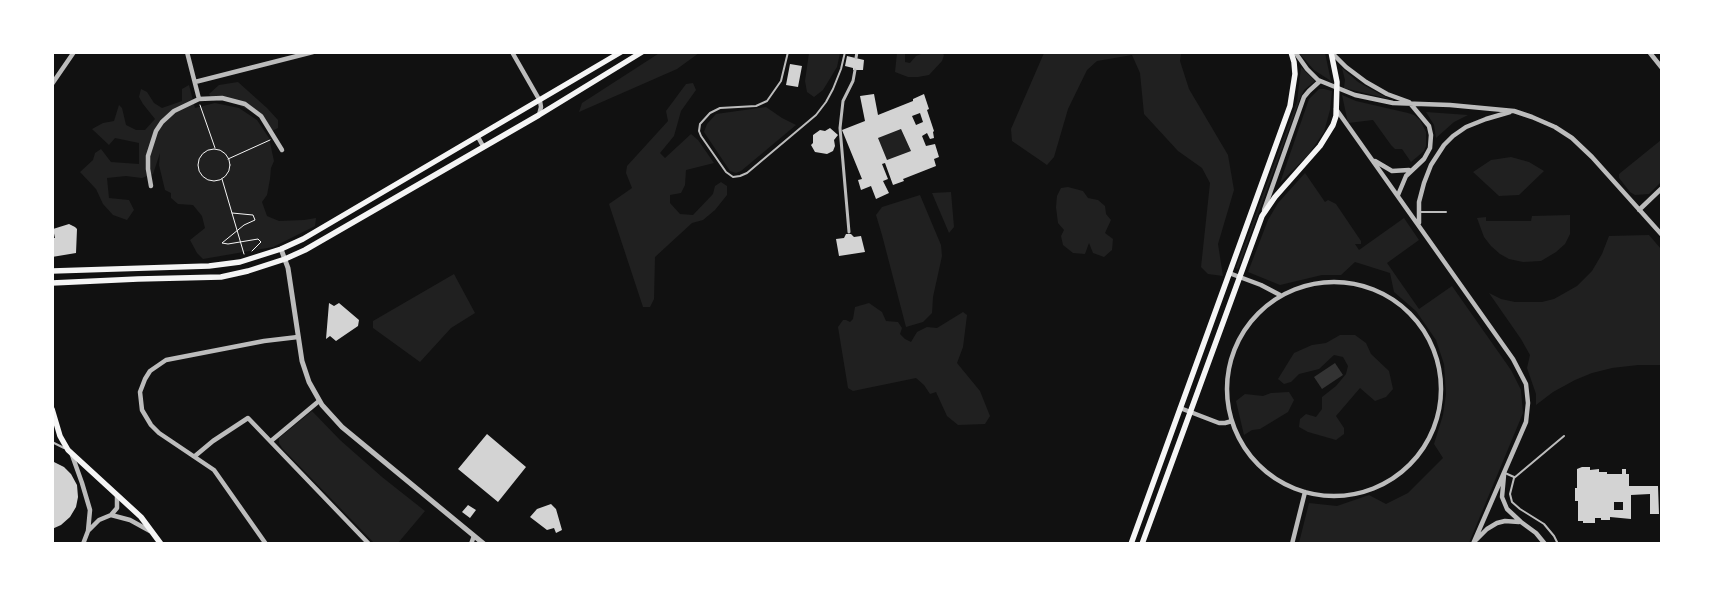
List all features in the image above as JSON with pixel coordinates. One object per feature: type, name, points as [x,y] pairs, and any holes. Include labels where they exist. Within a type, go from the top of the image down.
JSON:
[{"type":"main road","points":[[52,271],[208,266],[246,260],[281,249],[303,239],[621,52]]},
{"type":"main road","points":[[52,284],[221,277],[248,272],[286,259],[305,250],[539,115],[642,52]]},
{"type":"main road","points":[[1131,544],[1290,106],[1294,88],[1295,69],[1291,52]]},
{"type":"main road","points":[[1142,544],[1262,216],[1275,197],[1328,136],[1334,122],[1337,82],[1331,52]]},
{"type":"main road","points":[[52,409],[60,436],[70,452],[141,517],[161,544]]},
{"type":"street","points":[[52,84],[74,52]]},
{"type":"street","points":[[187,52],[199,99]]},
{"type":"street","points":[[195,82],[313,52]]},
{"type":"street","points":[[512,52],[540,101],[539,115]]},
{"type":"street","points":[[856,58],[857,52]]},
{"type":"street","points":[[1295,52],[1310,72],[1320,81],[1355,95],[1378,101],[1514,111],[1547,123],[1572,138],[1592,157],[1662,235]]},
{"type":"street","points":[[1331,52],[1346,67],[1366,82],[1387,94],[1409,102],[1426,121],[1432,135],[1431,144],[1427,154],[1411,169],[1402,183],[1398,196]]},
{"type":"street","points":[[1650,53],[1662,68]]},
{"type":"street","points":[[848,232],[840,128],[844,101],[853,82],[855,70]]},
{"type":"street","points":[[1262,216],[1304,97],[1320,81]]},
{"type":"street","points":[[151,186],[148,156],[156,130],[174,111],[199,99],[210,97],[226,98],[245,104],[261,116],[282,150]]},
{"type":"street","points":[[1336,109],[1513,359],[1526,384],[1527,418],[1474,543]]},
{"type":"street","points":[[1419,225],[1420,196],[1428,171],[1442,148],[1458,131],[1478,121],[1514,111]]},
{"type":"street","points":[[478,136],[483,146]]},
{"type":"street","points":[[1371,158],[1392,171],[1411,169]]},
{"type":"street","points":[[1639,210],[1662,188]]},
{"type":"street","points":[[281,249],[289,271],[298,337],[306,375],[319,401],[330,416],[342,427],[484,544]]},
{"type":"street","points":[[1229,273],[1280,295]]},
{"type":"street","points":[[1328,281],[1356,284],[1379,292],[1403,307],[1420,325],[1434,352],[1440,377],[1440,403],[1434,428],[1421,451],[1402,471],[1379,486],[1354,494],[1328,496],[1304,492],[1282,483],[1259,465],[1245,448],[1232,420],[1228,400],[1230,364],[1242,332],[1262,308],[1280,295],[1302,286],[1328,281]]},
{"type":"street","points":[[266,544],[219,476],[206,463],[159,433],[151,425],[144,415],[140,401],[140,392],[142,384],[150,371],[161,362],[172,358],[264,341],[298,337]]},
{"type":"street","points":[[271,441],[319,401]]},
{"type":"street","points":[[1180,408],[1219,423],[1228,423],[1232,420]]},
{"type":"street","points":[[195,456],[213,441],[248,418],[370,544]]},
{"type":"street","points":[[70,452],[90,510],[88,531],[83,544]]},
{"type":"street","points":[[1505,473],[1503,500],[1509,511],[1520,522],[1536,533],[1545,544]]},
{"type":"street","points":[[1292,544],[1304,492]]},
{"type":"street","points":[[88,531],[95,523],[110,515],[117,508],[117,496]]},
{"type":"street","points":[[110,515],[130,520],[153,533]]},
{"type":"street","points":[[1474,543],[1482,532],[1491,525],[1505,521],[1520,522]]},
{"type":"street","points":[[471,544],[474,536]]},
{"type":"lane","points":[[788,52],[781,82],[766,101],[756,106],[720,108],[710,113],[700,124],[699,131],[702,138],[726,172],[733,177],[747,173],[816,115],[824,106],[833,89],[845,52]]},
{"type":"lane","points":[[1418,212],[1446,212]]},
{"type":"lane","points":[[1558,544],[1544,524],[1514,504],[1510,494],[1514,478],[1564,436]]},
{"type":"lane","points":[[52,442],[70,452]]},
{"type":"lane","points":[[1505,473],[1514,478]]},
{"type":"path","points":[[199,99],[215,149]]},
{"type":"path","points":[[228,159],[275,138]]},
{"type":"path","points":[[215,149],[223,152],[228,159],[228,172],[222,178],[217,180],[206,179],[199,171],[198,162],[206,151],[215,149]]},
{"type":"path","points":[[222,178],[232,213],[237,230],[240,242],[244,256],[254,250],[261,242],[258,239],[240,242],[228,244],[222,243],[237,230],[255,220],[253,215],[232,213]]},
{"type":"shaded area","points":[[661,52],[699,53],[677,69],[579,112],[582,103]]},
{"type":"shaded area","points":[[809,53],[840,53],[837,67],[823,90],[814,97],[807,92],[805,81]]},
{"type":"shaded area","points":[[897,53],[905,53],[905,62],[910,63],[916,56],[924,53],[942,53],[944,55],[942,61],[929,75],[908,77],[895,72]]},
{"type":"shaded area","points":[[1044,53],[1181,53],[1180,61],[1189,89],[1228,155],[1234,190],[1218,244],[1223,276],[1208,274],[1201,267],[1210,183],[1202,168],[1178,151],[1144,114],[1140,73],[1132,55],[1097,61],[1087,70],[1068,109],[1054,157],[1047,165],[1012,141],[1011,129]]},
{"type":"shaded area","points":[[1299,53],[1325,53],[1331,81],[1314,70]]},
{"type":"shaded area","points":[[1301,67],[1315,81],[1304,90],[1301,96],[1238,269],[1236,268],[1297,102]]},
{"type":"shaded area","points":[[1342,68],[1358,82],[1389,99],[1344,88],[1345,80]]},
{"type":"shaded area","points":[[238,82],[278,120],[278,128],[270,132],[259,115],[228,100],[213,101],[209,94],[219,85]]},
{"type":"shaded area","points":[[693,83],[696,90],[681,111],[674,136],[660,153],[665,158],[691,134],[698,140],[714,163],[686,170],[685,185],[681,193],[670,195],[670,203],[680,214],[693,215],[713,194],[715,186],[721,182],[727,186],[727,195],[715,210],[703,220],[692,223],[655,257],[654,299],[650,307],[643,307],[609,204],[632,188],[626,173],[627,166],[668,121],[666,111],[686,84]]},
{"type":"shaded area","points":[[189,85],[195,108],[215,103],[239,108],[257,120],[269,138],[274,161],[271,168],[267,195],[262,202],[267,216],[279,221],[316,218],[315,226],[273,247],[203,259],[197,253],[190,240],[205,228],[202,216],[193,205],[178,204],[171,198],[171,193],[165,190],[159,165],[160,153],[153,174],[142,178],[126,176],[107,178],[109,198],[129,200],[134,210],[127,220],[113,215],[103,204],[96,189],[80,172],[93,160],[95,153],[101,149],[111,162],[139,164],[139,143],[115,138],[109,145],[92,129],[103,123],[114,121],[119,105],[122,108],[126,125],[136,130],[145,130],[155,119],[139,97],[141,89],[147,92],[154,103],[162,108],[182,101],[182,89]]},
{"type":"shaded area","points":[[1319,89],[1332,91],[1330,110],[1324,132],[1308,155],[1280,183],[1309,99]]},
{"type":"shaded area","points":[[1342,95],[1356,101],[1414,115],[1420,120],[1426,132],[1424,151],[1411,162],[1402,149],[1395,149],[1391,145],[1373,120],[1348,123]]},
{"type":"shaded area","points":[[766,107],[796,125],[741,171],[736,173],[730,171],[704,132],[707,124],[716,114]]},
{"type":"shaded area","points":[[1426,112],[1468,115],[1454,122],[1436,138],[1434,125]]},
{"type":"shaded area","points":[[901,129],[911,151],[887,160],[878,138]]},
{"type":"shaded area","points":[[1661,140],[1661,182],[1649,194],[1635,195],[1630,192],[1619,178],[1619,174]]},
{"type":"shaded area","points":[[1511,157],[1529,162],[1544,171],[1519,195],[1499,196],[1473,172],[1491,160]]},
{"type":"shaded area","points":[[1305,173],[1325,202],[1328,200],[1336,204],[1361,241],[1361,244],[1355,244],[1359,250],[1404,218],[1419,240],[1387,263],[1419,309],[1452,286],[1511,370],[1521,390],[1523,413],[1469,543],[1299,543],[1309,503],[1337,506],[1369,495],[1386,504],[1408,493],[1443,458],[1434,444],[1443,415],[1446,394],[1444,364],[1436,340],[1416,311],[1394,292],[1390,273],[1355,262],[1341,275],[1322,275],[1280,285],[1248,272],[1268,220],[1278,203]]},
{"type":"shaded area","points":[[1068,187],[1083,191],[1088,198],[1098,200],[1105,206],[1106,214],[1111,220],[1105,233],[1113,239],[1112,250],[1104,257],[1093,253],[1089,243],[1085,254],[1073,253],[1063,245],[1061,236],[1064,230],[1058,223],[1056,207],[1057,196],[1061,188]]},
{"type":"shaded area","points":[[951,192],[954,227],[949,233],[932,193]]},
{"type":"shaded area","points":[[920,195],[941,245],[942,256],[933,297],[932,313],[923,322],[906,327],[876,215],[882,207]]},
{"type":"shaded area","points":[[1570,215],[1570,234],[1565,244],[1541,261],[1523,262],[1509,259],[1491,246],[1484,237],[1477,218],[1486,217],[1486,221],[1531,221],[1532,216]]},
{"type":"shaded area","points":[[1649,235],[1661,249],[1661,365],[1612,368],[1592,373],[1553,392],[1536,405],[1536,394],[1527,368],[1530,355],[1489,293],[1501,299],[1515,302],[1542,302],[1554,299],[1577,286],[1592,271],[1602,254],[1609,236]]},
{"type":"shaded area","points":[[454,274],[475,313],[451,328],[420,362],[373,328],[373,321]]},
{"type":"shaded area","points":[[869,303],[882,312],[886,321],[898,322],[902,328],[900,334],[911,342],[917,332],[927,327],[937,328],[963,312],[967,315],[963,347],[957,363],[980,391],[990,416],[985,424],[958,425],[947,416],[936,392],[930,394],[916,378],[853,391],[848,388],[838,327],[843,320],[850,322],[853,319],[855,307]]},
{"type":"shaded area","points":[[1340,335],[1355,335],[1366,343],[1371,354],[1389,371],[1393,389],[1386,397],[1375,401],[1360,388],[1336,416],[1344,428],[1344,434],[1336,440],[1308,432],[1299,427],[1300,419],[1306,414],[1316,417],[1322,409],[1322,397],[1336,386],[1346,374],[1348,366],[1343,357],[1334,355],[1319,369],[1299,374],[1291,382],[1284,384],[1278,379],[1294,353],[1312,345],[1326,343]]},
{"type":"shaded area","points":[[1335,363],[1343,375],[1322,389],[1314,377]]},
{"type":"shaded area","points":[[1289,392],[1294,400],[1288,412],[1260,429],[1252,430],[1244,435],[1236,401],[1245,394],[1263,396],[1271,393]]},
{"type":"shaded area","points":[[312,411],[340,440],[425,511],[398,543],[374,543],[282,448],[279,438]]},
{"type":"building","points":[[847,56],[864,60],[863,70],[853,70],[853,68],[845,66]]},
{"type":"building","points":[[790,64],[802,66],[798,87],[786,85]]},
{"type":"building","points":[[874,94],[878,115],[913,101],[913,99],[924,94],[934,131],[934,138],[930,139],[927,133],[922,136],[926,146],[935,144],[939,157],[934,159],[936,166],[893,185],[885,163],[882,164],[888,179],[883,181],[889,193],[876,199],[871,186],[861,190],[858,180],[862,179],[842,130],[865,121],[860,96]],"holes":[[[920,113],[923,122],[916,125],[912,116]],[[901,129],[911,151],[887,160],[878,138]]]},
{"type":"building","points":[[830,128],[838,135],[834,140],[835,146],[833,151],[827,154],[815,152],[811,145],[813,143],[813,135],[820,130],[825,131]]},
{"type":"building","points":[[69,224],[77,229],[76,253],[52,257],[52,238],[55,238],[53,229]]},
{"type":"building","points":[[846,234],[851,234],[854,237],[861,236],[865,252],[839,256],[836,239],[844,238]]},
{"type":"building","points":[[329,303],[334,306],[339,303],[359,320],[358,326],[336,341],[330,336],[326,339]]},
{"type":"building","points":[[487,434],[526,467],[498,502],[458,469]]},
{"type":"building","points":[[52,461],[64,467],[71,474],[77,485],[78,497],[76,507],[70,517],[61,525],[52,529]]},
{"type":"building","points":[[1590,467],[1590,470],[1599,469],[1599,472],[1607,472],[1607,474],[1622,474],[1622,469],[1626,469],[1626,474],[1629,474],[1629,486],[1658,486],[1659,514],[1650,514],[1650,494],[1631,495],[1631,519],[1610,517],[1610,520],[1595,518],[1595,523],[1578,521],[1578,501],[1575,501],[1577,469]],"holes":[[[1614,502],[1623,502],[1623,510],[1614,510]]]},
{"type":"building","points":[[551,504],[556,509],[562,530],[556,533],[554,528],[547,530],[530,517],[537,509]]},
{"type":"building","points":[[468,505],[476,510],[470,518],[462,512]]}]
